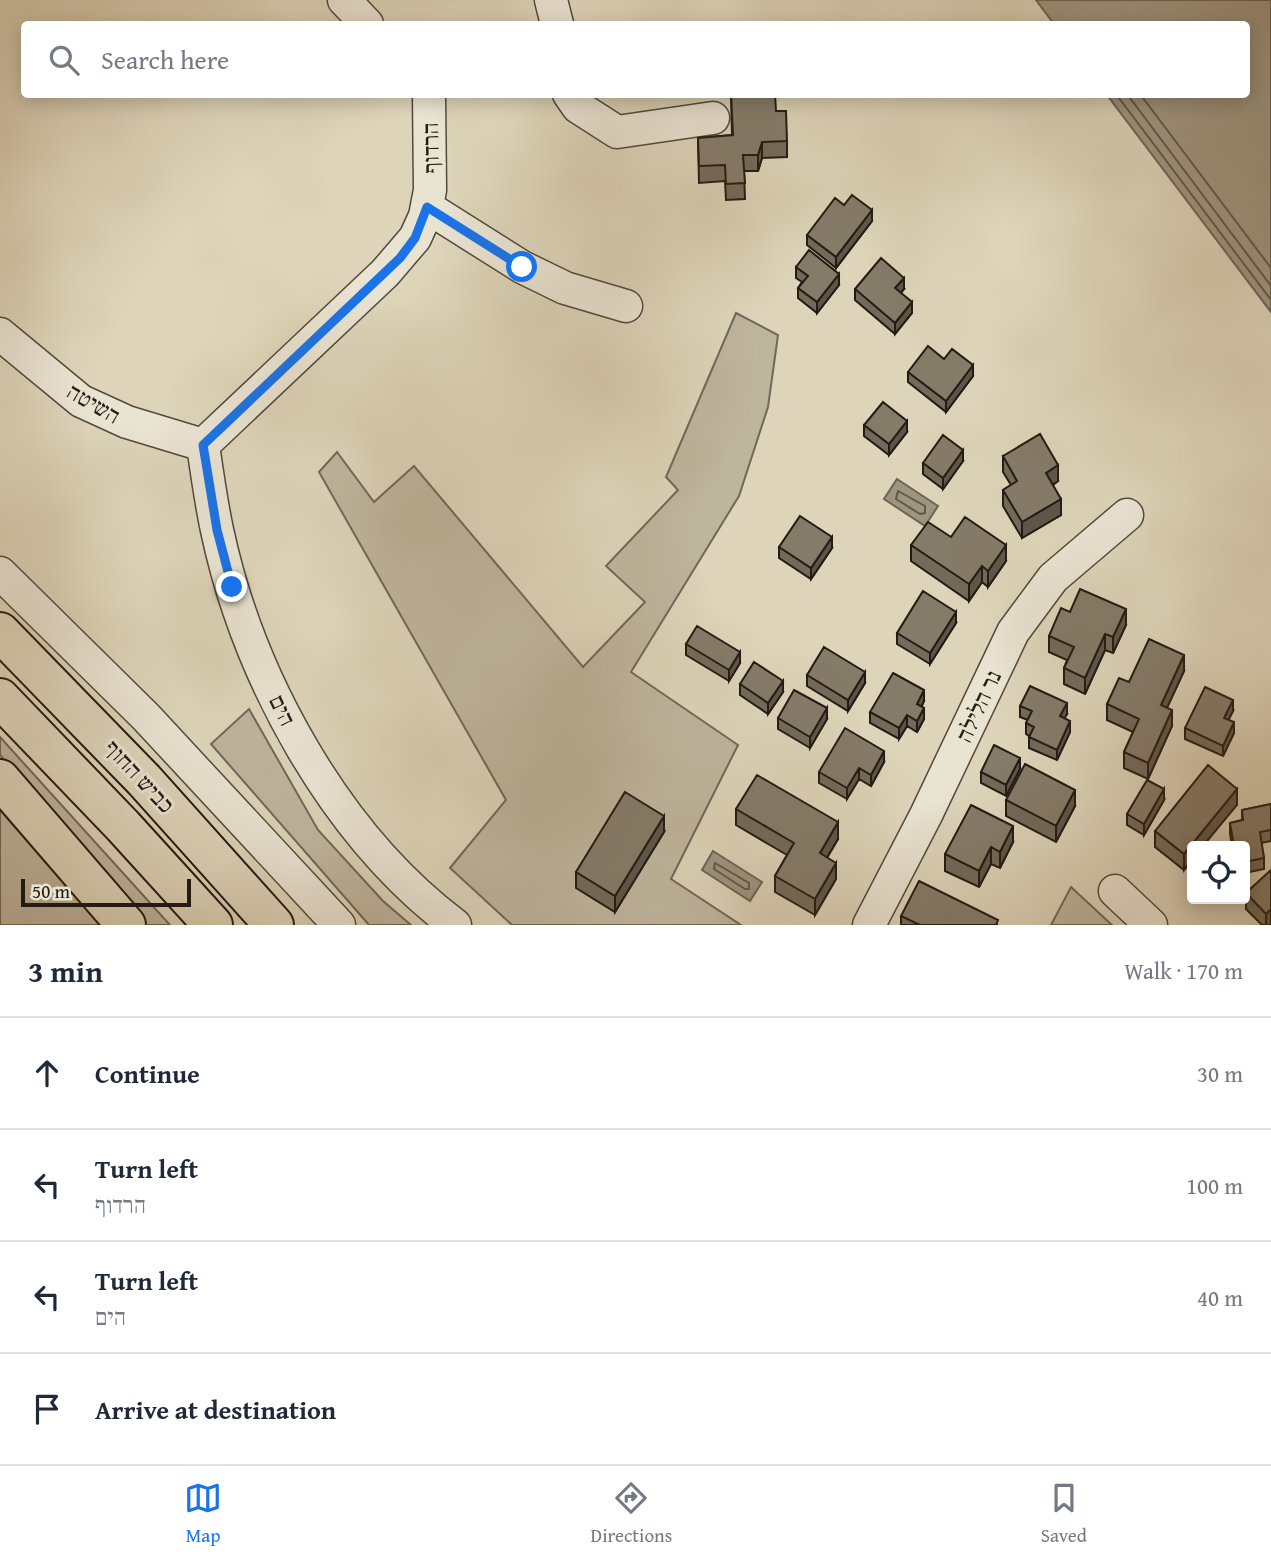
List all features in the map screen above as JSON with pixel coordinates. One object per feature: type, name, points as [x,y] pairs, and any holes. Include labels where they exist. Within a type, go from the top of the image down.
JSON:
[{"type":"highway","name":"כביש החוף","points":[[0,632],[144,780],[274,925]]},
{"type":"highway","name":"כביש החוף","points":[[0,698],[123,825],[213,925]]},
{"type":"highway","points":[[0,779],[126,925]]},
{"type":"street","points":[[344,0],[365,21]]},
{"type":"street","points":[[551,0],[556,21]]},
{"type":"street","name":"הרדוף","points":[[203,445],[400,258],[415,238],[427,207],[431,161],[429,98]]},
{"type":"street","points":[[572,98],[578,107],[617,132],[713,118]]},
{"type":"street","points":[[427,207],[522,267],[565,288],[626,306]]},
{"type":"street","name":"השיטה","points":[[0,334],[81,401],[127,422],[203,445]]},
{"type":"street","name":"הים","points":[[203,445],[217,530],[232,587],[252,644],[311,764],[391,867],[455,925]]},
{"type":"street","name":"נר הלילה","points":[[869,925],[926,815],[1013,632],[1053,578],[1127,515]]},
{"type":"street","points":[[0,573],[146,717],[339,925]]},
{"type":"street","points":[[1115,891],[1151,925]]},
{"type":"shaded area","points":[[736,313],[778,335],[768,407],[739,496],[631,672],[738,745],[671,879],[741,925],[512,925],[450,868],[506,800],[319,472],[337,452],[374,502],[414,466],[583,667],[645,602],[606,566],[678,490],[666,477]]},
{"type":"shaded area","points":[[249,709],[318,830],[383,901],[411,925],[369,925],[211,744]]},
{"type":"shaded area","points":[[0,737],[170,925],[144,925],[0,755]]},
{"type":"shaded area","points":[[0,809],[101,925],[0,925]]},
{"type":"shaded area","points":[[1071,887],[1112,925],[1051,925]]},
{"type":"water","points":[[1036,0],[1271,0],[1271,312],[1109,98],[1250,98],[1250,21],[1052,21]]},
{"type":"water","points":[[897,479],[938,506],[925,526],[884,499]]},
{"type":"water","points":[[713,851],[762,882],[750,901],[702,870]]},
{"type":"building","points":[[731,98],[775,98],[776,111],[786,111],[787,141],[762,142],[758,155],[743,155],[745,183],[726,184],[725,165],[699,166],[698,138],[733,135]]},
{"type":"building","points":[[852,195],[872,210],[836,257],[807,235],[835,198],[844,205]]},
{"type":"building","points":[[809,250],[839,274],[817,302],[798,288],[808,276],[796,267]]},
{"type":"building","points":[[881,258],[904,278],[895,288],[912,302],[895,323],[855,289]]},
{"type":"building","points":[[928,346],[944,359],[952,349],[973,365],[946,401],[908,372]]},
{"type":"building","points":[[883,402],[907,421],[889,444],[864,425]]},
{"type":"building","points":[[1040,434],[1058,465],[1046,473],[1061,499],[1022,522],[1003,490],[1017,481],[1003,456]]},
{"type":"building","points":[[943,435],[963,450],[943,478],[923,463]]},
{"type":"building","points":[[800,516],[832,537],[811,568],[779,547]]},
{"type":"building","points":[[965,517],[1006,545],[988,571],[982,566],[969,584],[911,545],[928,522],[951,537]]},
{"type":"building","points":[[1080,589],[1126,609],[1113,637],[1105,634],[1085,678],[1064,668],[1074,647],[1049,636],[1061,608],[1070,612]]},
{"type":"building","points":[[923,591],[956,612],[930,653],[897,633]]},
{"type":"building","points":[[697,626],[740,652],[729,670],[686,644]]},
{"type":"building","points":[[1149,639],[1184,655],[1161,705],[1172,710],[1148,763],[1124,752],[1139,719],[1107,704],[1119,678],[1129,682]]},
{"type":"building","points":[[824,647],[865,672],[848,700],[807,675]]},
{"type":"building","points":[[754,662],[783,681],[768,703],[740,684]]},
{"type":"building","points":[[893,673],[924,690],[917,704],[924,708],[917,721],[907,715],[899,728],[870,712]]},
{"type":"building","points":[[1030,686],[1067,703],[1060,716],[1070,721],[1057,750],[1029,737],[1034,727],[1026,723],[1032,711],[1020,706]]},
{"type":"building","points":[[1205,687],[1233,700],[1224,718],[1234,722],[1223,746],[1185,728]]},
{"type":"building","points":[[794,690],[827,708],[810,737],[778,718]]},
{"type":"building","points":[[845,728],[884,751],[871,775],[859,768],[847,788],[819,772]]},
{"type":"building","points":[[994,745],[1020,758],[1006,785],[981,772]]},
{"type":"building","points":[[1025,764],[1075,790],[1056,826],[1006,800]]},
{"type":"building","points":[[1208,765],[1237,789],[1195,841],[1187,841],[1184,854],[1155,831]]},
{"type":"building","points":[[757,775],[838,822],[820,853],[836,863],[815,899],[775,876],[794,843],[736,809]]},
{"type":"building","points":[[1147,780],[1164,789],[1144,824],[1127,814]]},
{"type":"building","points":[[625,792],[664,816],[615,896],[576,872]]},
{"type":"building","points":[[1271,804],[1271,830],[1260,832],[1264,858],[1250,861],[1250,841],[1233,841],[1230,823],[1243,820],[1242,810]]},
{"type":"building","points":[[971,805],[1013,826],[1000,852],[991,847],[979,871],[945,854]]},
{"type":"building","points":[[1271,870],[1271,909],[1266,914],[1250,897],[1250,889]]},
{"type":"building","points":[[919,881],[998,920],[996,925],[920,925],[901,916]]},
{"type":"route","points":[[232,587],[217,530],[203,445],[400,258],[415,238],[427,207],[522,267]]}]
